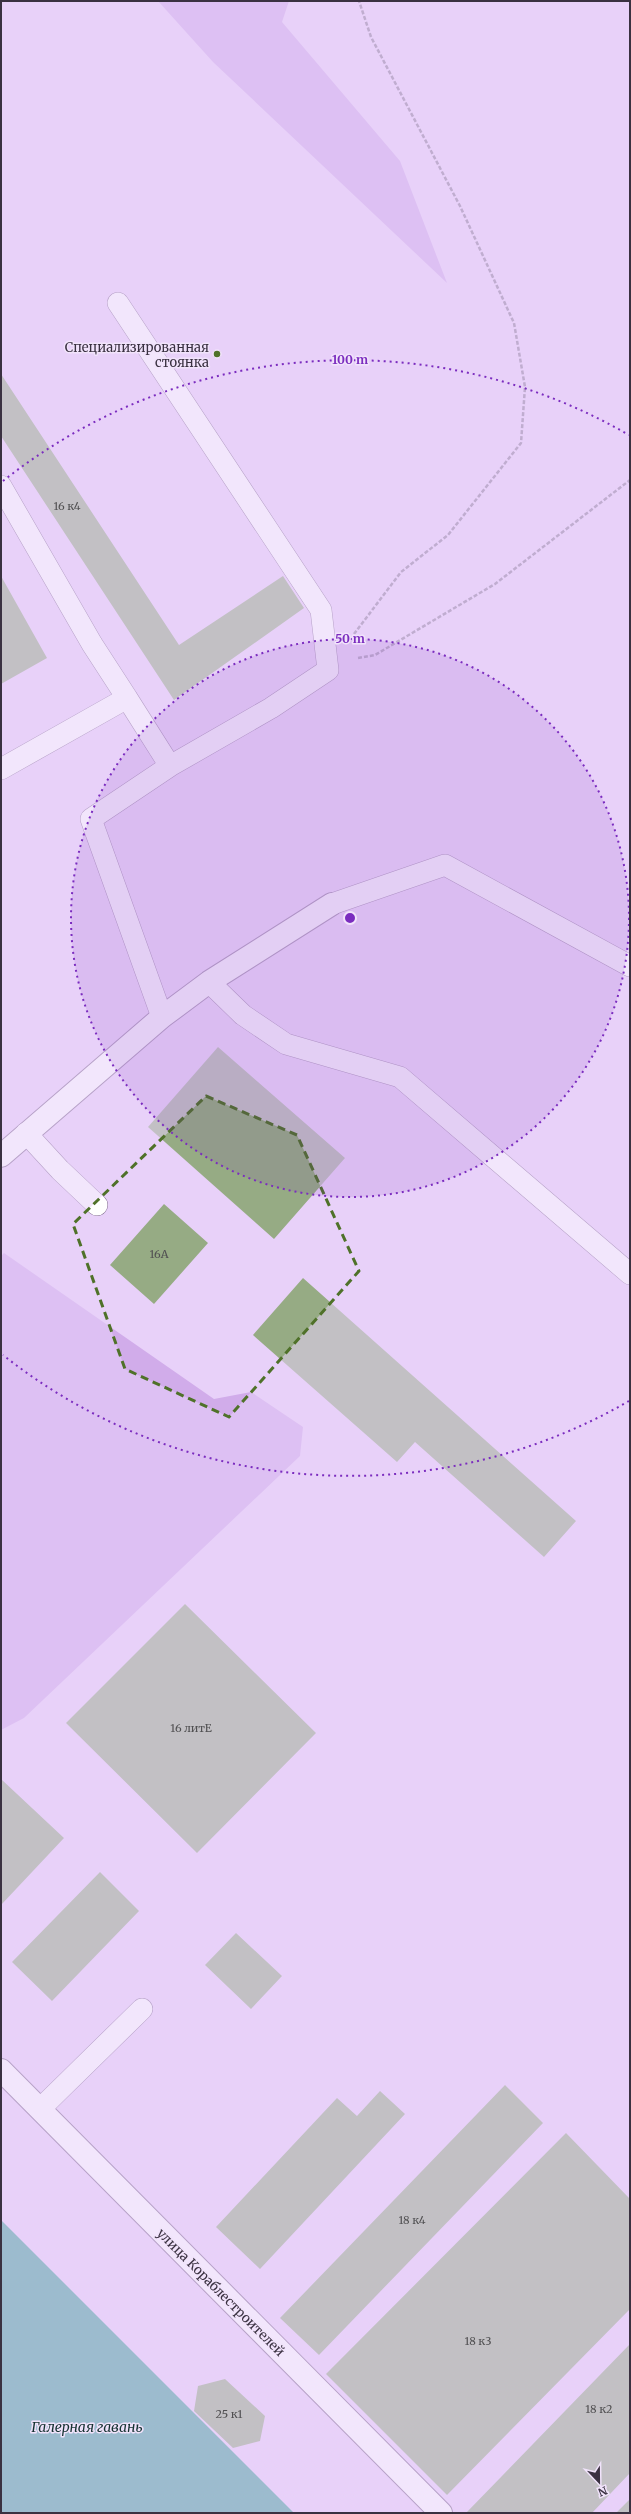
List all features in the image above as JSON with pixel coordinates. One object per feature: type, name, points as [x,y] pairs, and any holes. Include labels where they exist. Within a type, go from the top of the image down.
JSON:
[{"type":"street","points":[[1,1156],[26,1132],[162,1017],[209,982],[332,904]]},
{"type":"street","name":"улица Кораблестроителей","points":[[1,2070],[441,2513]]},
{"type":"lane","points":[[118,303],[321,610],[328,670],[271,708],[170,766],[91,819],[162,1017]]},
{"type":"lane","points":[[1,486],[92,644],[170,766]]},
{"type":"lane","points":[[1,769],[127,698]]},
{"type":"lane","points":[[332,904],[445,865],[630,966]]},
{"type":"lane","points":[[209,982],[243,1015],[286,1044],[400,1077],[630,1274]]},
{"type":"lane","points":[[26,1132],[60,1170],[97,1204]]},
{"type":"lane","points":[[40,2109],[142,2009]]},
{"type":"path","points":[[328,670],[402,572],[448,534],[521,443],[525,387],[514,323],[460,206],[371,37],[359,1]]},
{"type":"path","points":[[375,655],[495,584],[630,480]]},
{"type":"highlighted area","points":[[206,1096],[297,1135],[359,1271],[229,1417],[125,1369],[73,1224]]},
{"type":"shaded area","points":[[158,1],[289,1],[282,22],[400,161],[447,283],[213,62]]},
{"type":"shaded area","points":[[4,1253],[214,1399],[251,1392],[303,1427],[300,1456],[24,1718],[1,1730],[1,1256]]},
{"type":"water","name":"Галерная гавань","points":[[1,2220],[294,2513],[1,2513]]},
{"type":"building","points":[[1,374],[179,645],[283,576],[304,608],[174,700],[1,436]]},
{"type":"building","points":[[1,576],[47,658],[1,684]]},
{"type":"building","points":[[218,1047],[345,1158],[274,1239],[148,1127]]},
{"type":"building","points":[[164,1204],[208,1243],[154,1304],[110,1265]]},
{"type":"building","points":[[303,1278],[576,1521],[544,1557],[415,1442],[397,1462],[253,1335]]},
{"type":"building","points":[[185,1604],[316,1733],[197,1853],[66,1723]]},
{"type":"building","points":[[1,1779],[64,1838],[1,1905]]},
{"type":"building","points":[[100,1872],[139,1911],[52,2001],[12,1962]]},
{"type":"building","points":[[236,1933],[282,1976],[251,2009],[205,1965]]},
{"type":"building","points":[[505,2085],[543,2123],[319,2355],[280,2318]]},
{"type":"building","points":[[380,2091],[405,2114],[260,2269],[216,2227],[337,2098],[357,2116]]},
{"type":"building","points":[[566,2133],[630,2199],[630,2309],[447,2495],[326,2374]]},
{"type":"building","points":[[630,2344],[630,2473],[592,2513],[466,2513]]},
{"type":"building","points":[[225,2379],[265,2416],[260,2441],[233,2448],[194,2411],[198,2386]]},
{"type":"building","points":[[630,2499],[630,2513],[616,2513]]},
{"type":"place","name":"Специализированная стоянка","points":[[217,354]]}]
